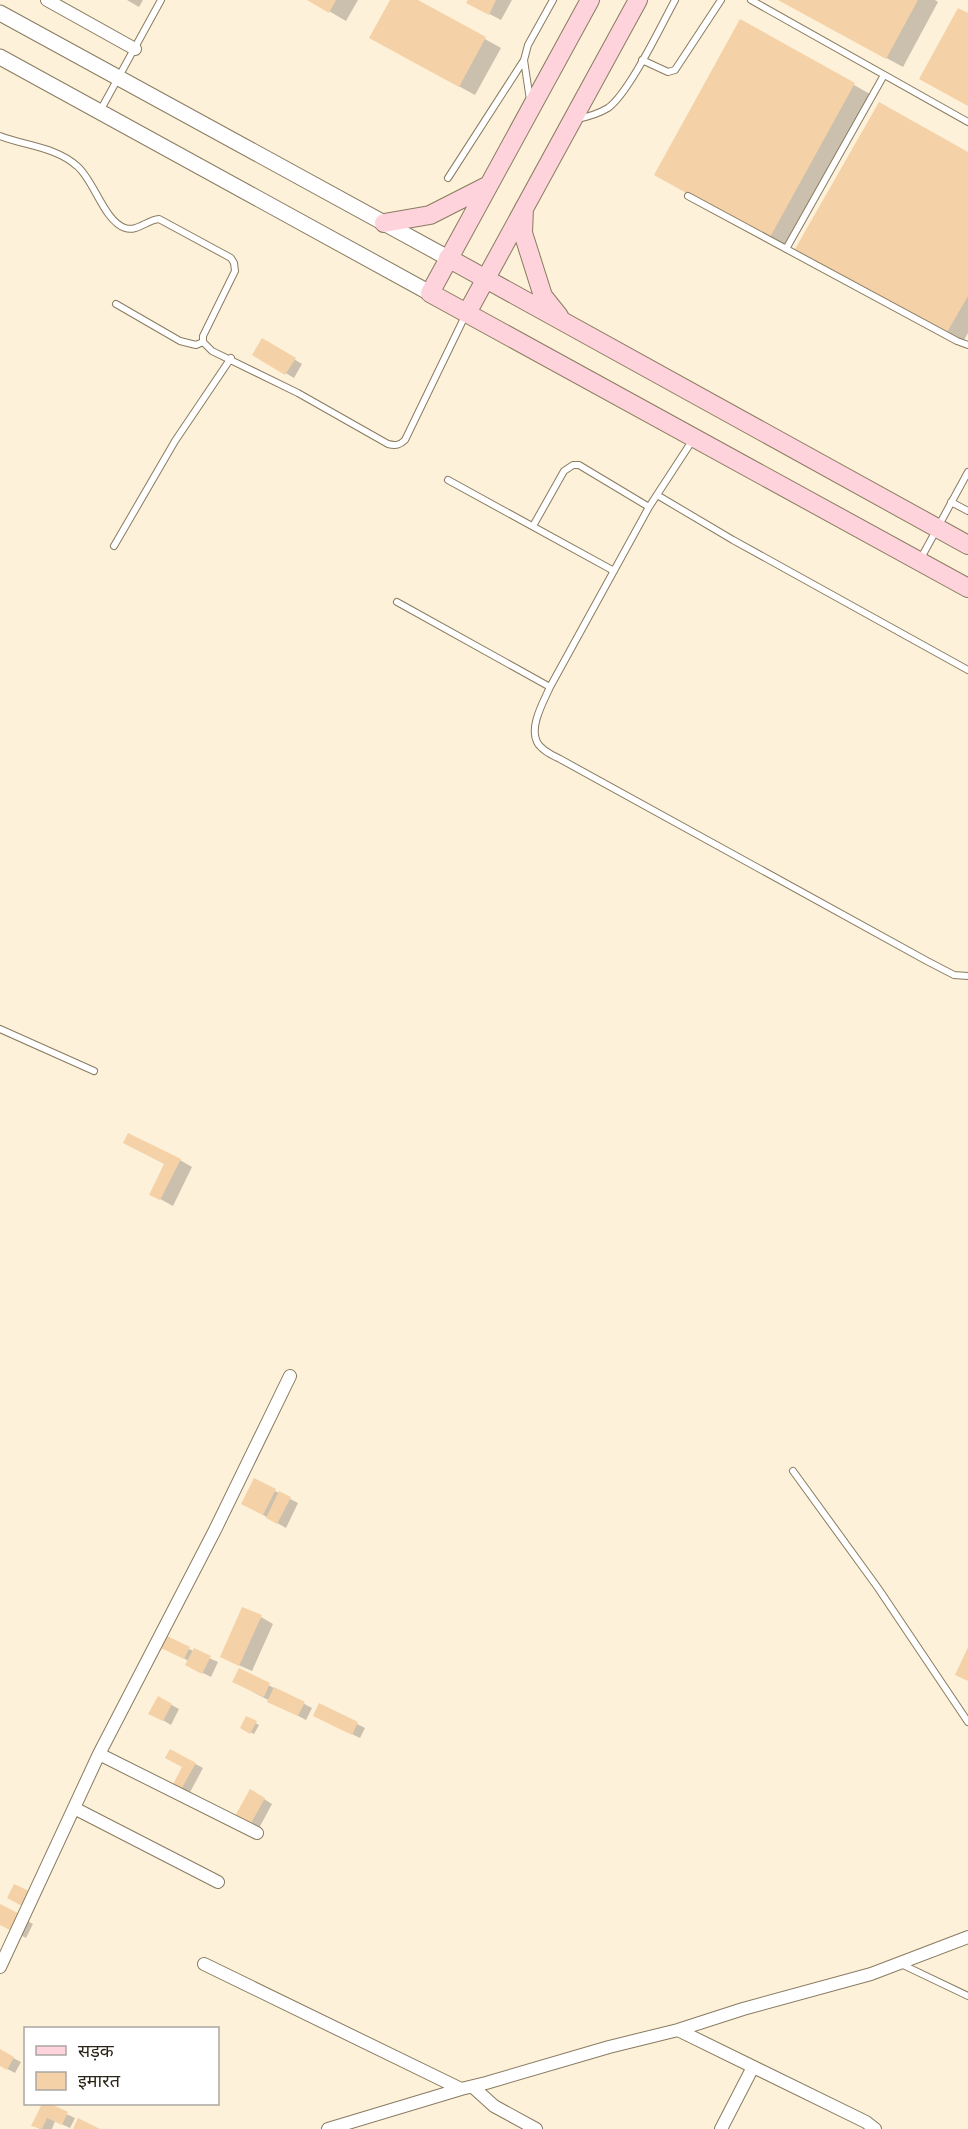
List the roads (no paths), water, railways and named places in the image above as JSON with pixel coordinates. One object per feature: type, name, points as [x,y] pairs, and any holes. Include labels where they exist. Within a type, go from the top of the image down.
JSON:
[{"type":"main road","points":[[590,0],[430,293],[968,588]]},
{"type":"main road","points":[[467,313],[638,0]]},
{"type":"main road","points":[[384,223],[430,215],[487,186]]},
{"type":"main road","points":[[524,207],[524,233],[543,296],[565,323]]},
{"type":"main road","points":[[448,258],[968,545]]},
{"type":"street","points":[[47,0],[135,49]]},
{"type":"street","points":[[0,13],[448,258]]},
{"type":"street","points":[[0,57],[430,293]]},
{"type":"street","points":[[0,1967],[99,1754],[215,1530],[290,1376]]},
{"type":"street","points":[[99,1754],[257,1833]]},
{"type":"street","points":[[74,1808],[218,1882]]},
{"type":"street","points":[[328,2129],[870,1974],[968,1937]]},
{"type":"street","points":[[204,1964],[467,2088],[536,2129]]},
{"type":"street","points":[[678,2030],[866,2122],[875,2129]]},
{"type":"street","points":[[721,2129],[753,2067]]},
{"type":"lane","points":[[100,112],[160,0]]},
{"type":"lane","points":[[448,178],[524,60],[528,45],[553,0]]},
{"type":"lane","points":[[571,121],[596,114],[609,107],[626,87],[675,0]]},
{"type":"lane","points":[[642,60],[668,72],[675,70],[720,0]]},
{"type":"lane","points":[[751,0],[968,122]]},
{"type":"lane","points":[[524,60],[531,107]]},
{"type":"lane","points":[[786,249],[884,75]]},
{"type":"lane","points":[[0,136],[45,148],[71,160],[80,168],[109,214],[119,225],[127,229],[135,228],[153,219],[159,219],[226,254],[234,263],[235,271],[203,336],[203,342],[212,351],[231,358],[298,393],[388,444],[401,444],[405,440],[467,313]]},
{"type":"lane","points":[[688,196],[968,345]]},
{"type":"lane","points":[[116,304],[180,341],[196,345],[203,342]]},
{"type":"lane","points":[[114,546],[176,441],[231,358]]},
{"type":"lane","points":[[694,438],[650,507],[550,687],[537,717],[536,741],[545,750],[927,961],[954,975],[968,976]]},
{"type":"lane","points":[[533,526],[564,471],[573,465],[579,465],[650,507]]},
{"type":"lane","points":[[919,561],[968,472]]},
{"type":"lane","points":[[448,480],[614,571]]},
{"type":"lane","points":[[657,495],[733,540],[968,670]]},
{"type":"lane","points":[[951,502],[968,511]]},
{"type":"lane","points":[[397,602],[550,687]]},
{"type":"lane","points":[[0,1029],[94,1071]]},
{"type":"lane","points":[[793,1472],[878,1588],[968,1722]]},
{"type":"lane","points":[[899,1963],[968,1996]]}]
